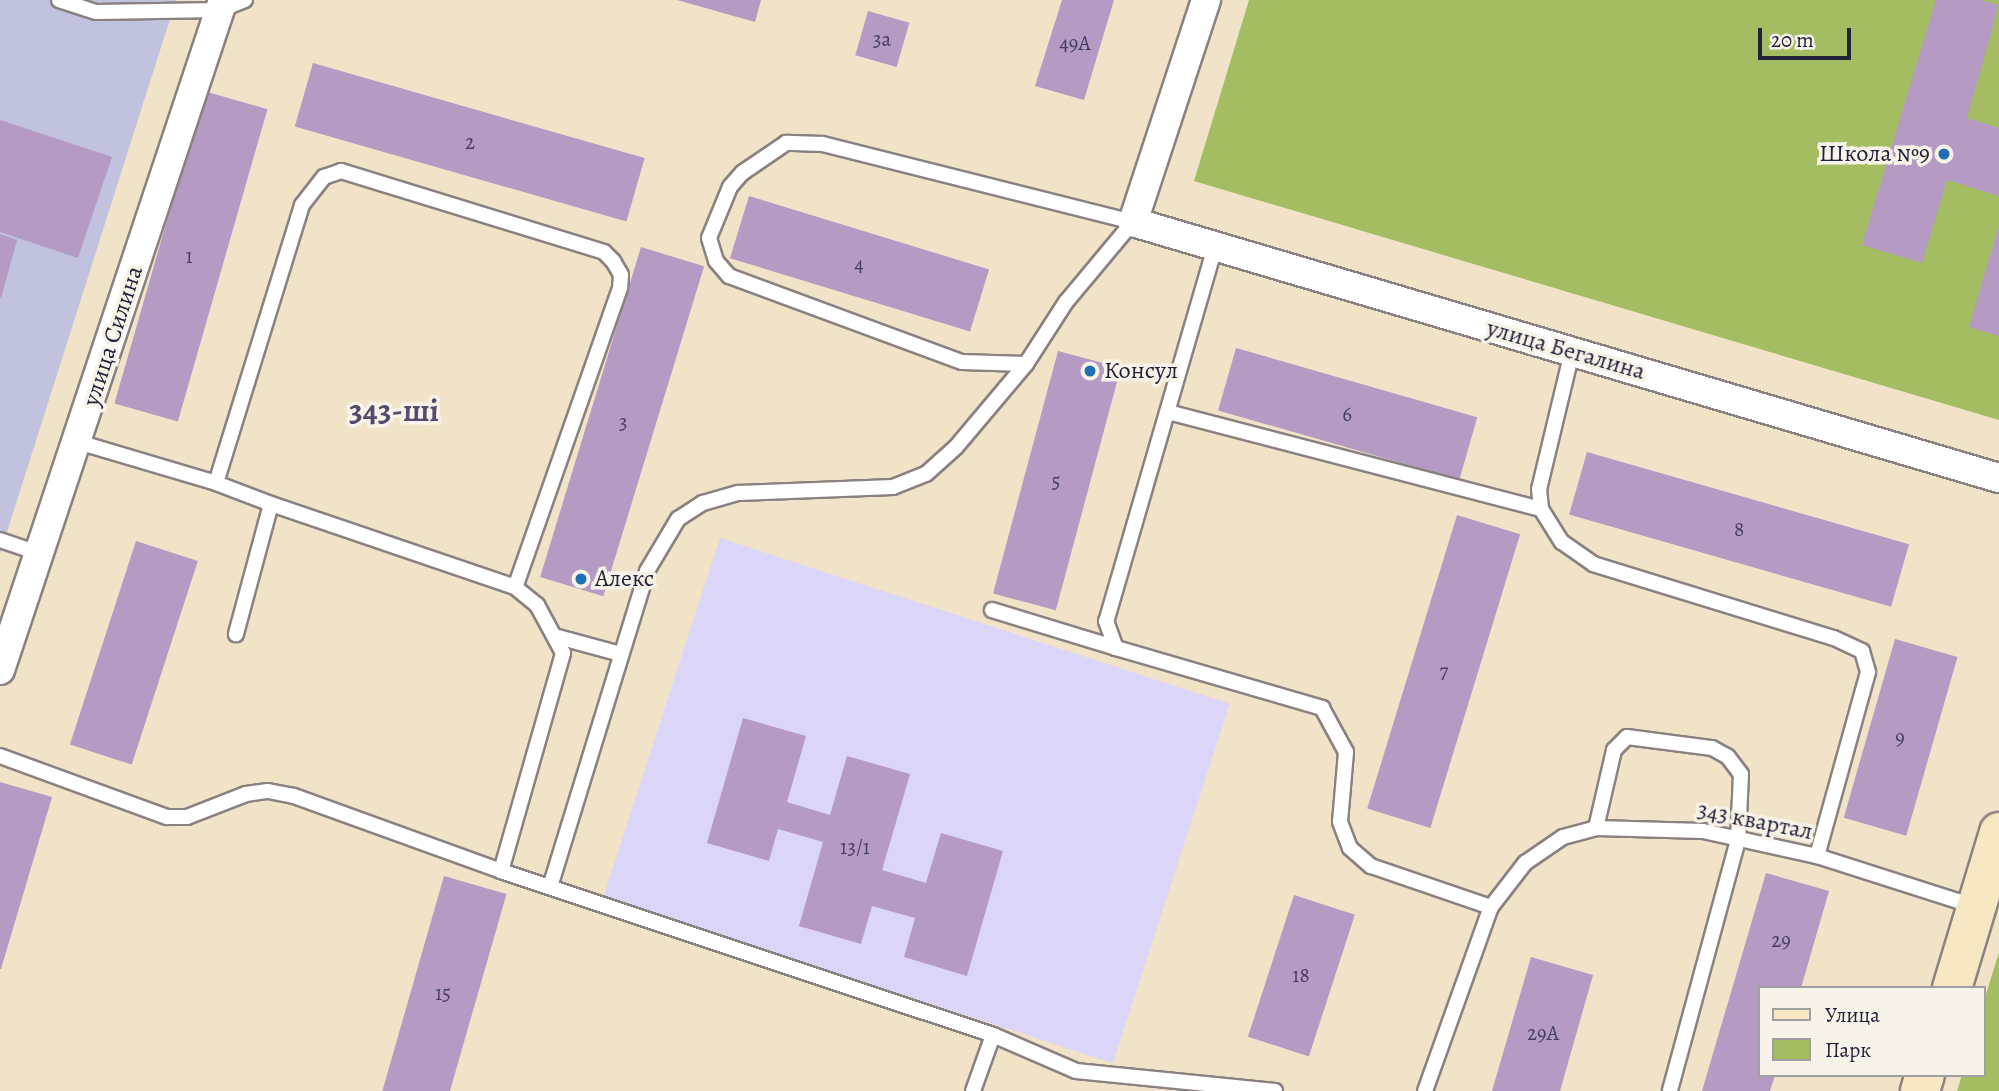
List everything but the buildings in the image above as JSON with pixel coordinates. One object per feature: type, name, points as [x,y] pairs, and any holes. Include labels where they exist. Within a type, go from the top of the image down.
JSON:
[{"type":"street","points":[[1133,222],[1206,0]]},
{"type":"street","name":"улица Силина","points":[[0,670],[229,3]]},
{"type":"street","name":"улица Бегалина","points":[[1133,222],[1999,478]]},
{"type":"street","points":[[1953,986],[1999,832]]},
{"type":"lane","points":[[59,0],[96,12],[229,3]]},
{"type":"lane","points":[[550,887],[647,571],[678,519],[703,503],[739,493],[893,487],[926,474],[956,447],[1026,364],[1072,293],[1133,222],[799,141],[768,152],[730,187],[709,238],[716,261],[729,276],[962,362],[1026,364]]},
{"type":"lane","points":[[216,483],[302,205],[324,177],[341,171],[604,252],[621,275],[620,288],[515,587]]},
{"type":"lane","points":[[1116,648],[1105,621],[1215,247]]},
{"type":"lane","points":[[1572,352],[1539,489],[1541,509],[1562,542],[1592,564],[1835,638],[1862,651],[1868,672],[1817,856]]},
{"type":"lane","points":[[1168,412],[1541,509]]},
{"type":"lane","points":[[78,442],[216,483],[515,587],[537,605],[558,637],[561,669],[501,871]]},
{"type":"lane","points":[[236,634],[271,504]]},
{"type":"lane","points":[[0,540],[41,554]]},
{"type":"lane","points":[[992,610],[1322,708],[1346,752],[1340,822],[1350,848],[1371,866],[1491,907]]},
{"type":"lane","points":[[558,637],[621,654]]},
{"type":"lane","points":[[1596,828],[1614,750],[1627,737],[1712,748],[1728,757],[1741,774],[1738,840],[1670,1091]]},
{"type":"lane","points":[[0,756],[167,817],[187,817],[246,794],[268,791],[294,796],[501,871],[993,1035],[1076,1071],[1275,1091]]},
{"type":"lane","name":"343 квартал","points":[[1425,1091],[1491,907],[1525,863],[1563,837],[1596,828],[1703,831],[1817,856],[1976,906]]},
{"type":"lane","points":[[973,1091],[993,1035]]},
{"type":"shaded area","points":[[0,0],[176,0],[0,554]]},
{"type":"shaded area","points":[[720,538],[1230,704],[1113,1063],[603,897]]},
{"type":"green space","points":[[1249,0],[1999,0],[1999,420],[1194,181]]},
{"type":"green space","points":[[1999,952],[1999,1091],[1957,1091],[1961,1077],[1985,1077],[1985,998]]},
{"type":"place","name":"Школа №9","points":[[1944,154]]},
{"type":"place","name":"Консул","points":[[1090,371]]},
{"type":"place","name":"Алекс","points":[[581,579]]},
{"type":"district","name":"343-ші","points":[[394,410]]}]
